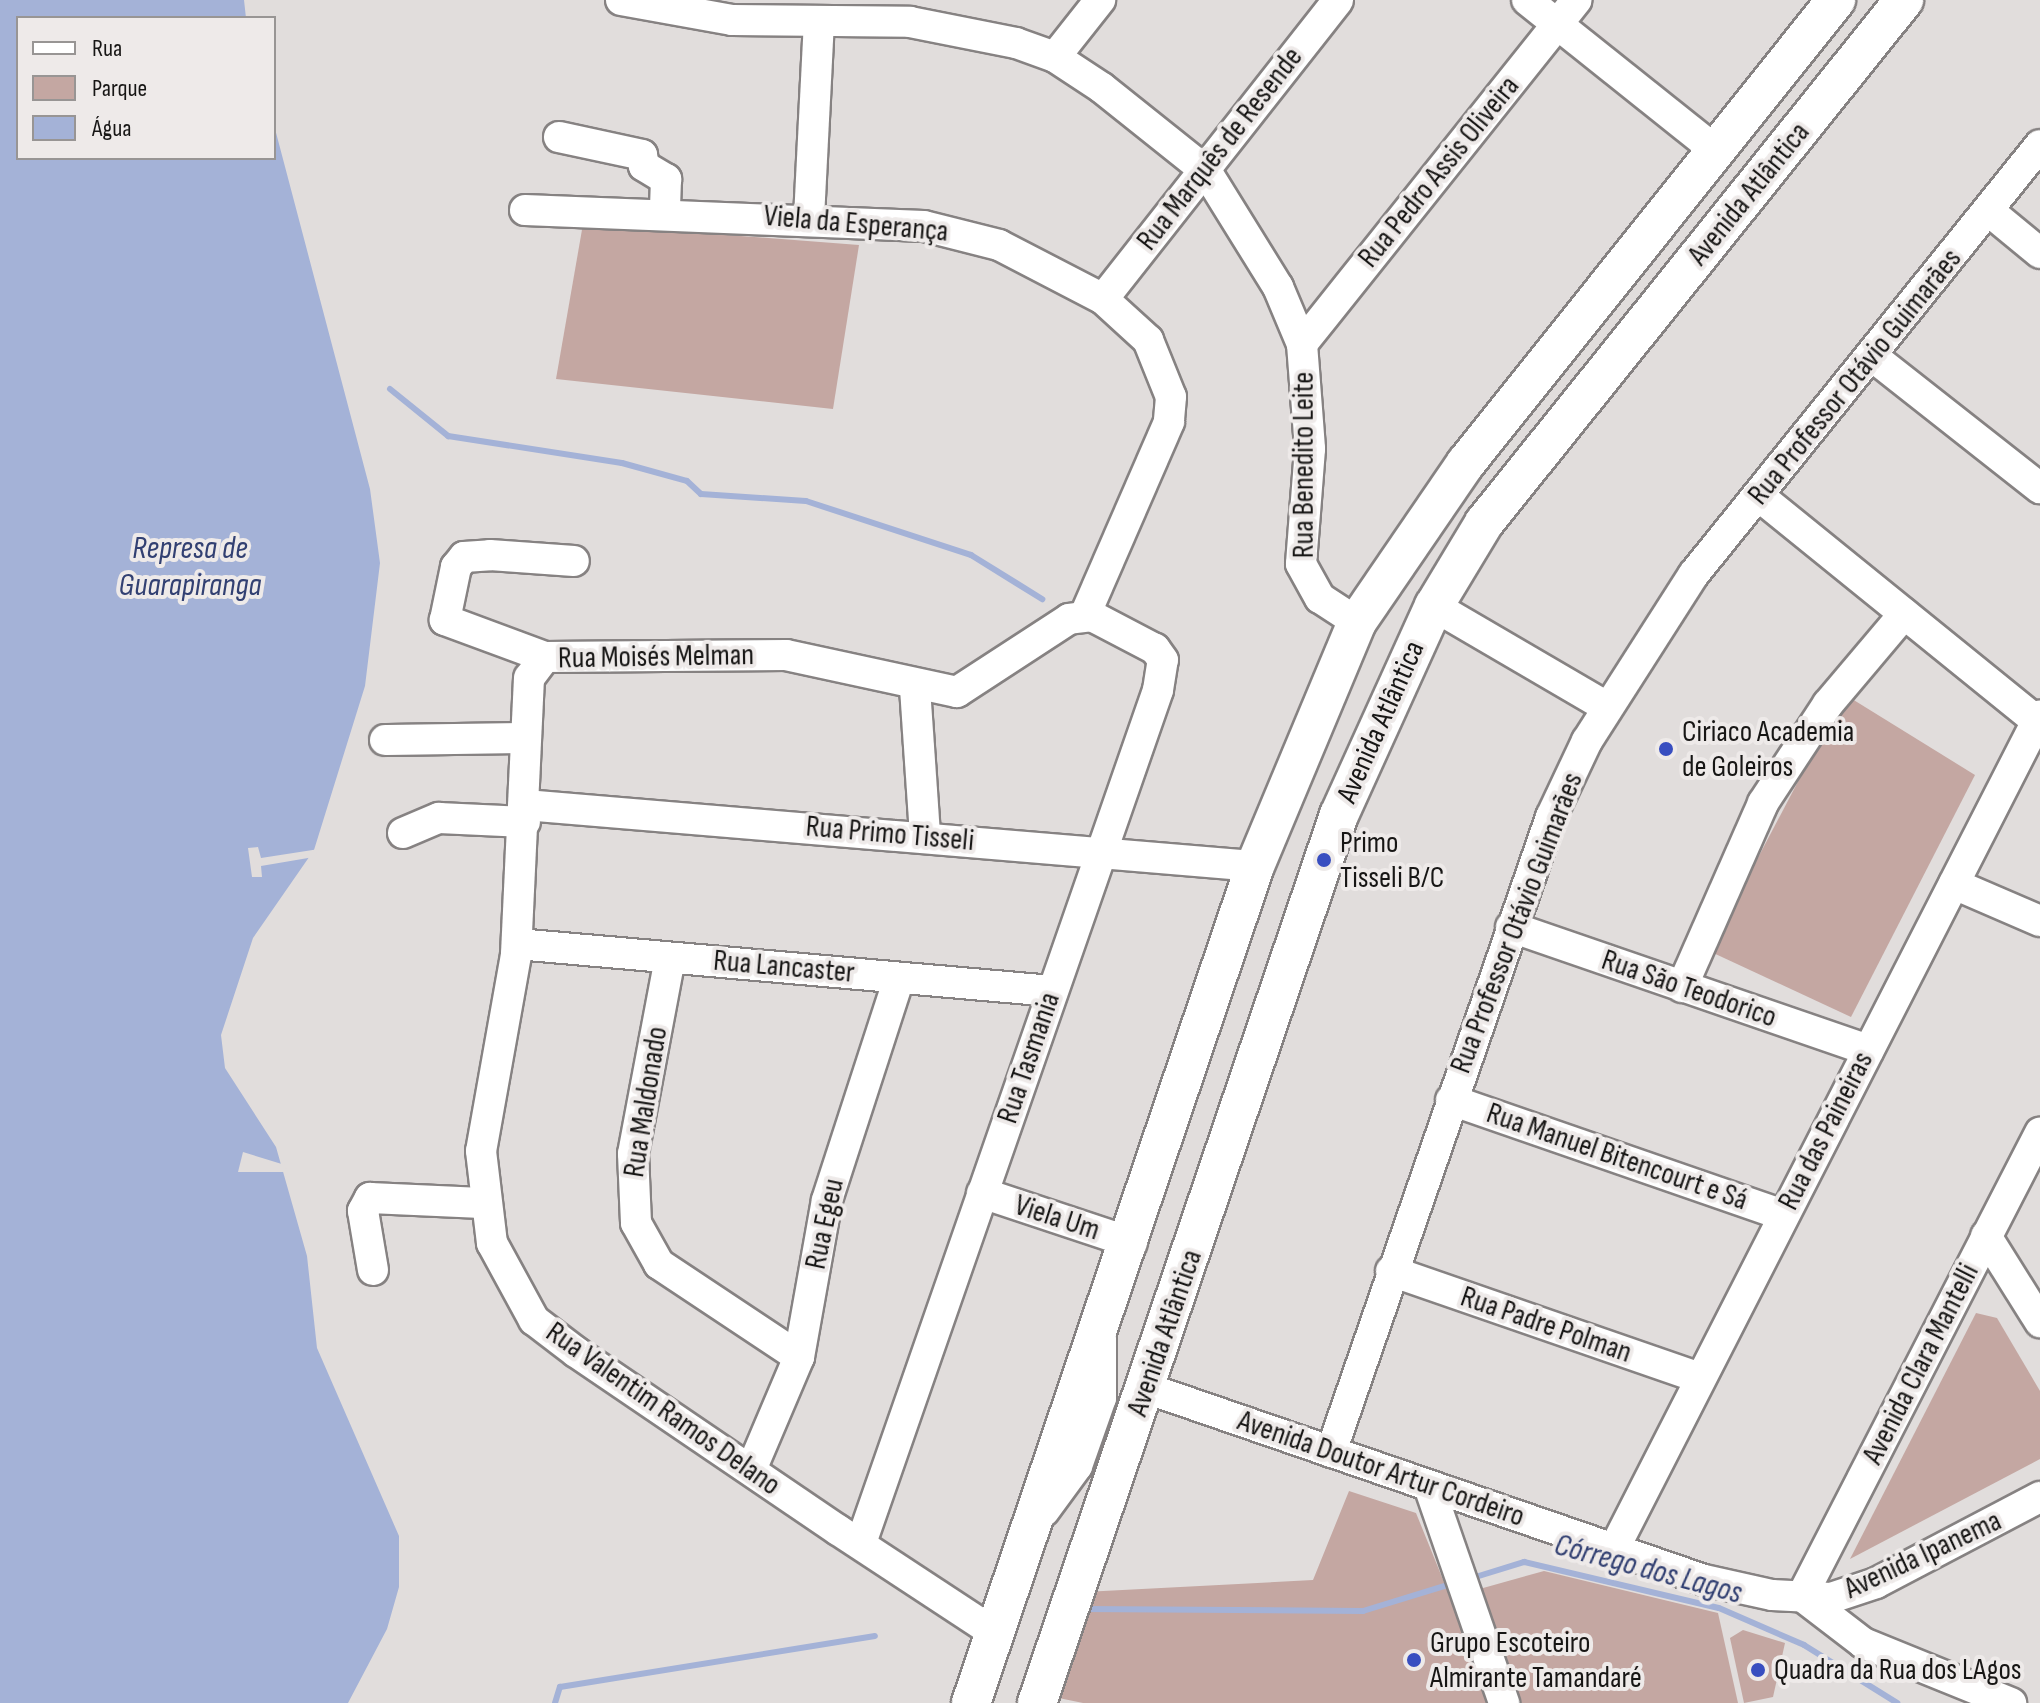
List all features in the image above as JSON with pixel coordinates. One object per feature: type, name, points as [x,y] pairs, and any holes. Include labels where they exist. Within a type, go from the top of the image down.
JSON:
[{"type":"main road","name":"Avenida Atlântica","points":[[971,1703],[1132,1243],[1255,866],[1357,622],[1466,463],[1836,0]]},
{"type":"main road","name":"Avenida Atlântica","points":[[1041,1702],[1339,815],[1434,606],[1484,523],[1904,0]]},
{"type":"main road","points":[[1101,1332],[1109,1376],[1146,1388]]},
{"type":"street","name":"Rua Benedito Leite","points":[[621,0],[732,20],[819,21],[856,9],[997,37],[1055,57],[1206,171],[1278,287],[1302,344],[1310,449],[1301,564],[1320,598],[1357,622]]},
{"type":"street","points":[[1055,57],[1100,0]]},
{"type":"street","name":"Rua Marquês de Resende","points":[[1103,299],[1338,0]]},
{"type":"street","points":[[1527,0],[1716,151]]},
{"type":"street","name":"Rua Pedro Assis Oliveira","points":[[1302,344],[1577,0]]},
{"type":"street","points":[[809,218],[819,21]]},
{"type":"street","points":[[559,137],[642,155],[644,166],[666,179],[665,213]]},
{"type":"street","name":"Rua Professor Otávio Guimarães","points":[[1331,1452],[1391,1271],[1551,817],[1607,707],[1686,586],[2040,145]]},
{"type":"street","name":"Viela da Esperança","points":[[525,210],[809,218],[964,233],[1103,299],[1148,340],[1171,397],[1161,444],[1085,615]]},
{"type":"street","points":[[1989,211],[2040,253]]},
{"type":"street","points":[[1872,356],[2040,488]]},
{"type":"street","points":[[1759,496],[2038,718]]},
{"type":"street","points":[[545,657],[445,620],[456,567],[464,557],[490,555],[574,561]]},
{"type":"street","points":[[1434,606],[1607,707]]},
{"type":"street","points":[[1682,987],[1763,803],[1828,704],[1904,614]]},
{"type":"street","name":"Rua Moisés Melman","points":[[525,813],[524,738],[529,678],[545,657],[786,655],[915,688],[957,692],[1012,666],[1085,615]]},
{"type":"street","name":"Rua Tasmania","points":[[861,1543],[1100,853],[1163,660],[1151,644],[1085,615]]},
{"type":"street","points":[[915,688],[925,836]]},
{"type":"street","name":"Rua das Paineiras","points":[[1614,1549],[2038,718]]},
{"type":"street","points":[[385,740],[524,738]]},
{"type":"street","name":"Rua Primo Tisseli","points":[[403,833],[439,818],[525,813],[925,836],[1255,866]]},
{"type":"street","name":"Rua Valentim Ramos Delano","points":[[525,813],[517,944],[481,1151],[482,1203],[509,1284],[534,1320],[995,1633]]},
{"type":"street","points":[[1954,884],[2040,921]]},
{"type":"street","name":"Rua São Teodorico","points":[[1511,927],[1868,1050]]},
{"type":"street","name":"Rua Lancaster","points":[[517,944],[1052,991]]},
{"type":"street","name":"Rua Maldonado","points":[[670,958],[633,1154],[636,1223],[659,1264],[799,1357]]},
{"type":"street","name":"Rua Egeu","points":[[751,1470],[799,1357],[827,1200],[899,978]]},
{"type":"street","name":"Rua Manuel Bitencourt e Sá","points":[[1451,1100],[1783,1215]]},
{"type":"street","name":"Avenida Clara Mantelli","points":[[1802,1596],[2040,1133]]},
{"type":"street","name":"Viela Um","points":[[982,1193],[1132,1243]]},
{"type":"street","points":[[373,1270],[363,1211],[370,1198],[482,1203]]},
{"type":"street","points":[[1986,1236],[2040,1322]]},
{"type":"street","name":"Rua Padre Polman","points":[[1391,1271],[1700,1378]]},
{"type":"street","name":"Avenida Doutor Artur Cordeiro","points":[[1146,1388],[1704,1580],[1802,1596]]},
{"type":"street","points":[[1429,1486],[1451,1540],[1504,1703]]},
{"type":"street","name":"Avenida Ipanema","points":[[1802,1596],[1831,1598],[1876,1583],[2040,1497]]},
{"type":"street","points":[[1802,1596],[1863,1643],[2011,1703]]},
{"type":"green space","points":[[583,224],[859,245],[833,409],[556,379]]},
{"type":"green space","points":[[1844,694],[1975,775],[1851,1017],[1709,951]]},
{"type":"green space","points":[[1976,1313],[1997,1318],[2040,1391],[2040,1459],[1850,1559]]},
{"type":"green space","points":[[1349,1491],[1416,1513],[1493,1703],[1083,1703],[1049,1696],[1084,1592],[1313,1580]]},
{"type":"green space","points":[[1544,1571],[1718,1613],[1738,1703],[1512,1703],[1476,1590]]},
{"type":"green space","name":"Quadra da Rua dos LAgos","points":[[1743,1630],[1785,1643],[1773,1697],[1744,1703],[1730,1638]]},
{"type":"water","name":"Represa de Guarapiranga","points":[[0,0],[244,0],[246,16],[16,16],[16,160],[276,160],[276,133],[370,489],[380,563],[365,686],[314,850],[253,938],[221,1035],[225,1068],[276,1147],[307,1256],[317,1348],[399,1536],[399,1587],[387,1629],[348,1703],[0,1703]]},
{"type":"pier","points":[[258,847],[261,858],[319,849],[314,857],[261,866],[262,877],[252,877],[248,848]]},
{"type":"pier","points":[[243,1152],[285,1165],[287,1172],[238,1172]]},
{"type":"waterway","points":[[390,389],[448,436],[622,463],[687,481],[701,494],[806,501],[971,555],[1042,599]]},
{"type":"waterway","name":"Córrego dos Lagos","points":[[1469,1579],[1524,1562],[1719,1608],[1804,1645],[1897,1703]]},
{"type":"waterway","name":"Córrego dos Lagos","points":[[1084,1609],[1363,1611],[1454,1583]]},
{"type":"waterway","points":[[555,1703],[560,1687],[875,1636]]},
{"type":"place","name":"Ciriaco Academia de Goleiros","points":[[1666,749]]},
{"type":"place","name":"Primo Tisseli B/C","points":[[1324,860]]},
{"type":"place","name":"Grupo Escoteiro Almirante Tamandaré","points":[[1414,1660]]},
{"type":"place","name":"Quadra da Rua dos LAgos","points":[[1758,1670]]}]
